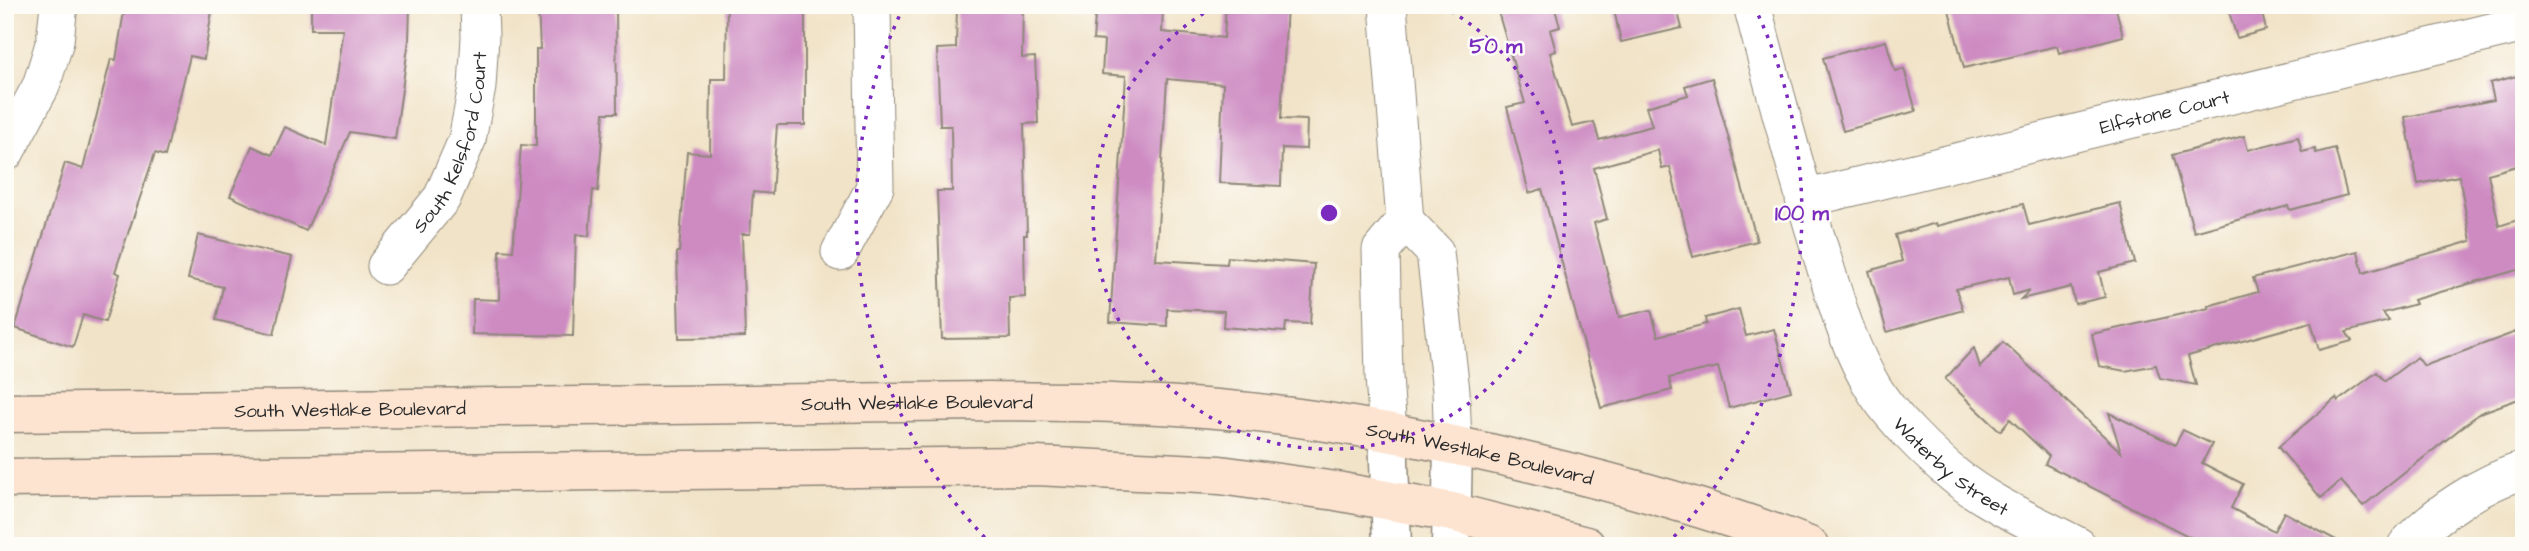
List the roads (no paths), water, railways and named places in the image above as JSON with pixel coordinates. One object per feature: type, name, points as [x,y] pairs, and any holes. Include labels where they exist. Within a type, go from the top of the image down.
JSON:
[{"type":"main road","name":"South Westlake Boulevard","points":[[5,413],[1016,401],[1137,403],[1219,409],[1388,432],[1609,481],[1707,510],[1809,546]]},
{"type":"main road","points":[[5,478],[1036,466],[1220,475],[1391,500],[1452,529],[1586,546]]},
{"type":"street","points":[[5,153],[41,86],[55,41],[59,5]]},
{"type":"street","name":"South Kelsford Court","points":[[386,266],[442,198],[467,140],[477,87],[479,5]]},
{"type":"street","points":[[840,252],[875,187],[872,5]]},
{"type":"street","points":[[1388,5],[1405,221],[1436,252],[1451,391],[1452,529]]},
{"type":"street","name":"Waterby Street","points":[[1752,5],[1804,199],[1854,352],[1875,391],[1907,429],[1955,476],[1997,504],[2078,546]]},
{"type":"street","name":"Elfstone Court","points":[[1804,199],[2524,24]]},
{"type":"street","points":[[1392,546],[1381,250],[1405,221]]},
{"type":"street","points":[[2406,546],[2449,509],[2506,476],[2524,470]]}]
